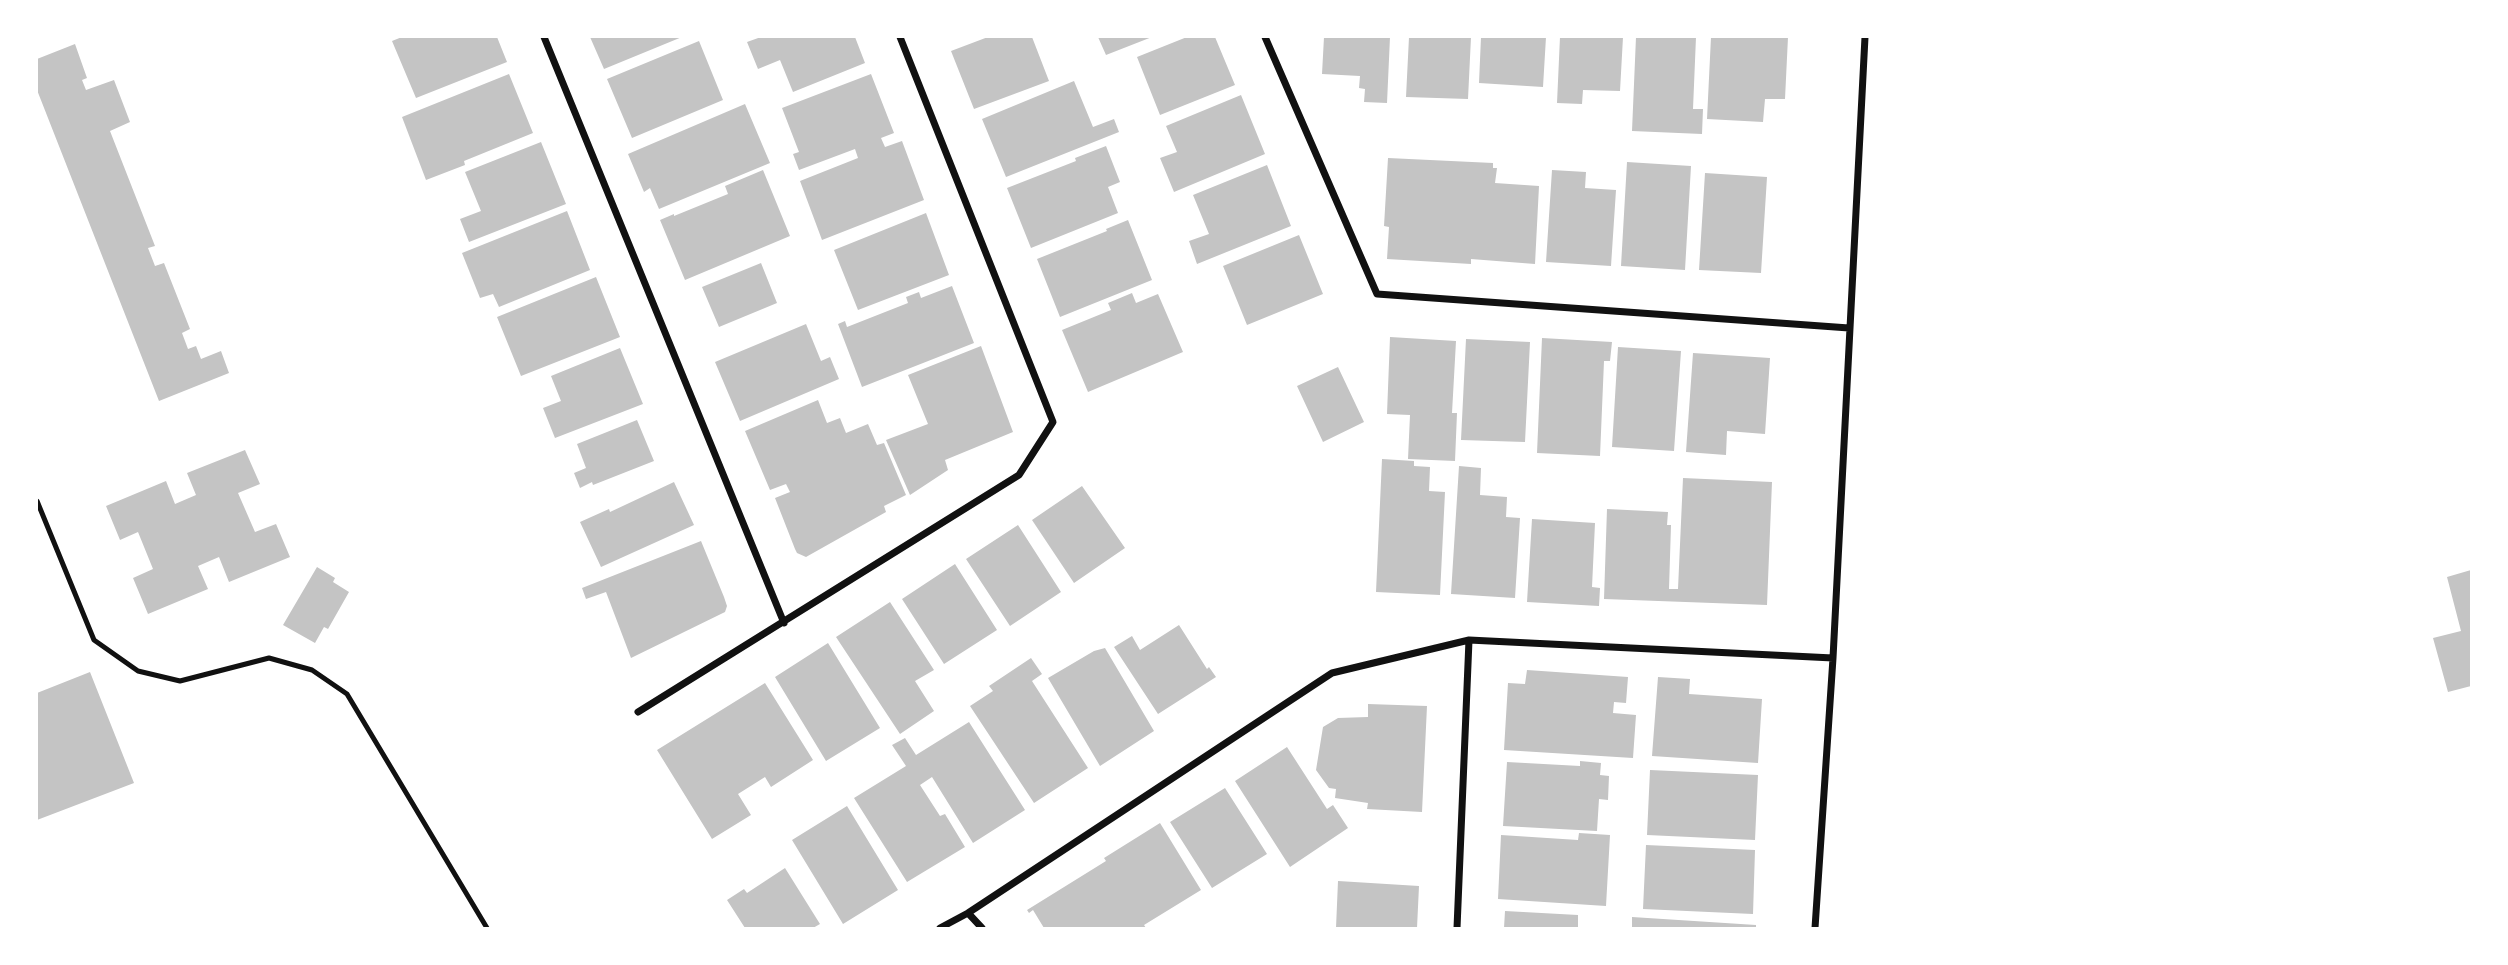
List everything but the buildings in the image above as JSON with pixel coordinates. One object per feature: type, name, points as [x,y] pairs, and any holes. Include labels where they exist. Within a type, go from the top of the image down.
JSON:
[{"type":"street","points":[[544,37],[784,623]]},
{"type":"street","points":[[638,712],[1019,475],[1052,422],[900,37]]},
{"type":"street","points":[[1265,37],[1377,294],[1849,328]]},
{"type":"street","points":[[1815,928],[1833,658],[1865,37]]},
{"type":"street","points":[[940,928],[968,913],[1332,673],[1469,640],[1833,658]]},
{"type":"street","points":[[1457,928],[1469,640]]},
{"type":"street","points":[[968,913],[982,928]]},
{"type":"lane","points":[[37,502],[94,640],[138,671],[180,681],[269,658],[312,670],[347,694],[487,928]]}]
